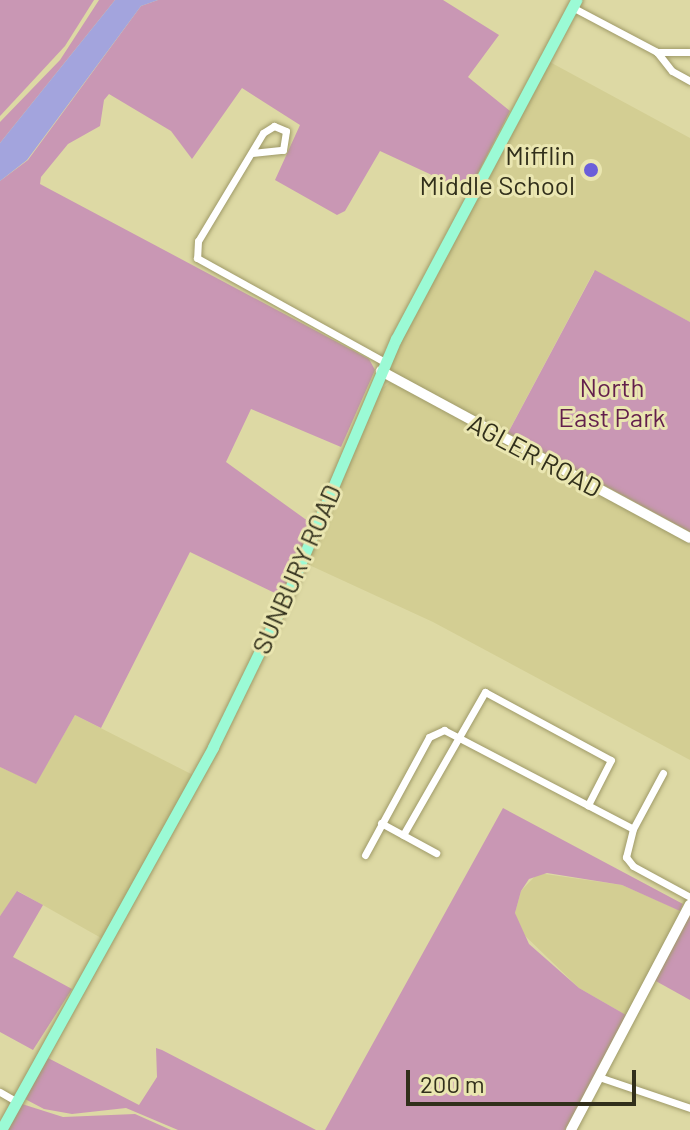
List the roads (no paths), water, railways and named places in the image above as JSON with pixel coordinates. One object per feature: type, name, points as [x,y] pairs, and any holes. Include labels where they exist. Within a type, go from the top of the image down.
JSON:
[{"type":"main road","name":"SUNBURY ROAD","points":[[1,1130],[158,854],[255,663],[383,367],[574,3]]},
{"type":"main road","name":"AGLER ROAD","points":[[383,367],[690,538]]},
{"type":"main road","points":[[571,1130],[690,904]]},
{"type":"street","points":[[574,3],[657,52],[672,71],[690,81]]},
{"type":"street","points":[[657,52],[690,52]]},
{"type":"street","points":[[252,153],[283,150],[286,131],[268,128],[252,153],[198,241],[197,258],[383,367]]},
{"type":"street","points":[[403,835],[457,735],[485,692],[611,760],[588,805]]},
{"type":"street","points":[[365,855],[429,737],[444,730],[633,829]]},
{"type":"street","points":[[663,773],[625,850],[633,866],[690,897]]},
{"type":"street","points":[[381,823],[436,853]]},
{"type":"street","points":[[599,1077],[690,1108]]},
{"type":"street","points":[[0,1092],[17,1102]]},
{"type":"water","points":[[115,0],[158,0],[141,6],[27,160],[0,181],[0,143]]},
{"type":"place","name":"Mifflin Middle School","points":[[591,170]]},
{"type":"park label","name":"North East Park","points":[[612,402]]}]
